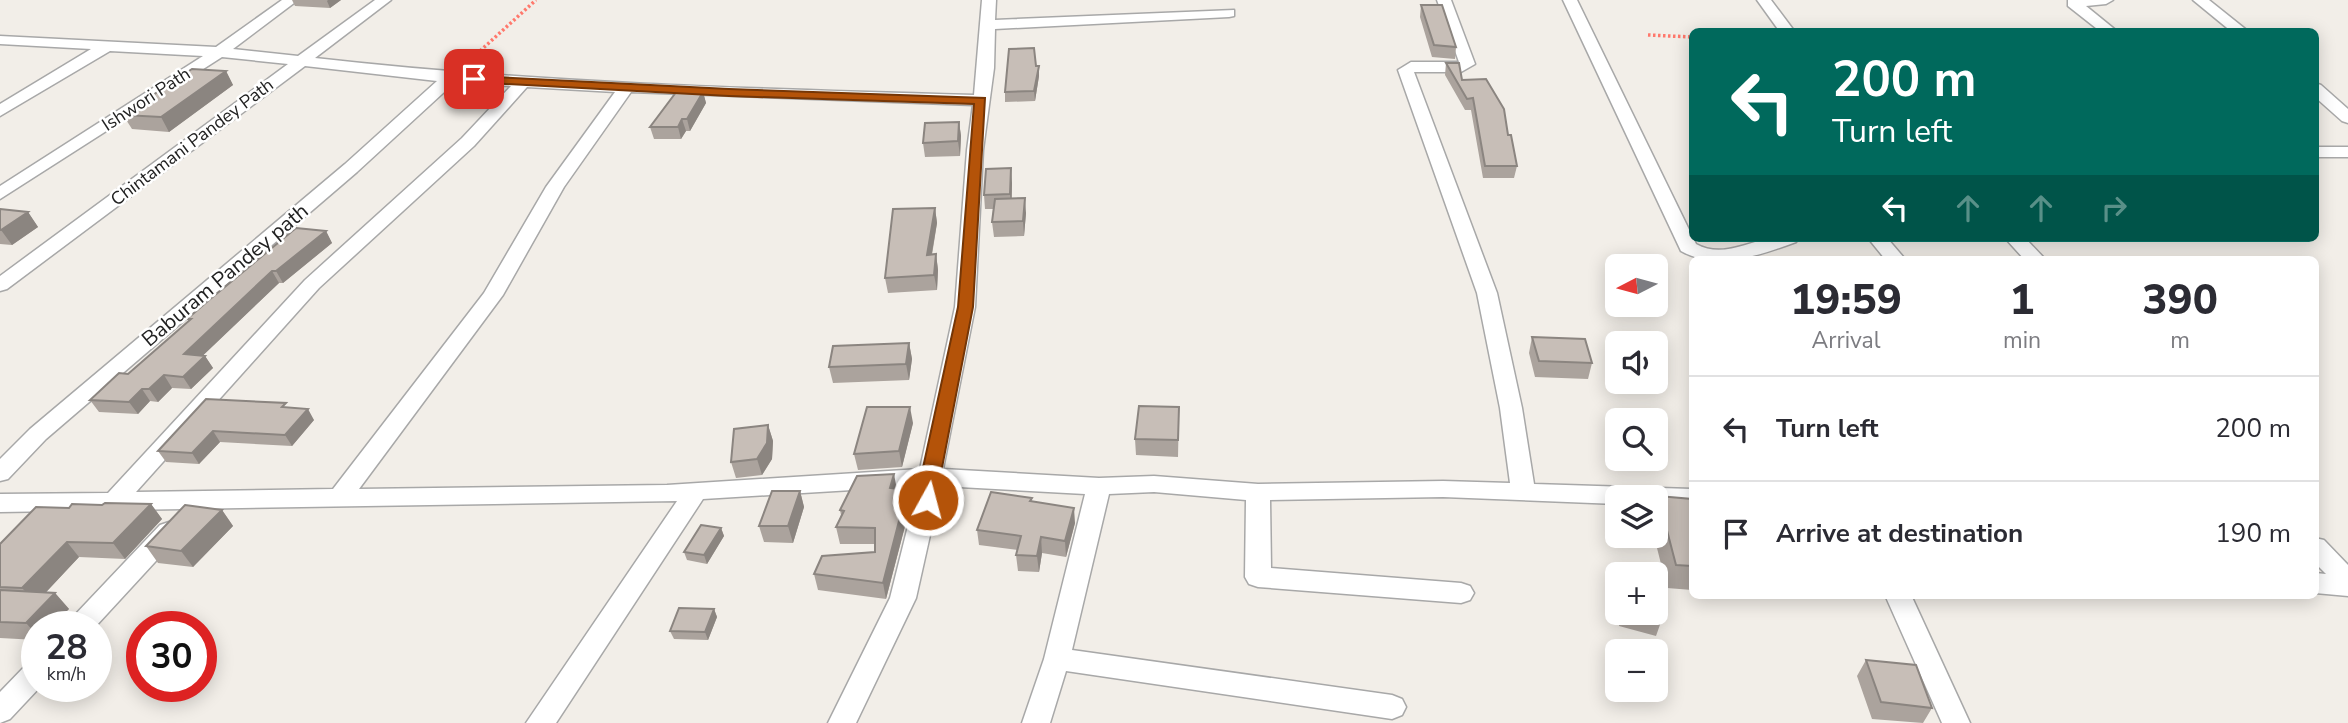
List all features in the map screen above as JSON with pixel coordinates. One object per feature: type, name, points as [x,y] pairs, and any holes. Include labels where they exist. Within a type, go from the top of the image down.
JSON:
[{"type":"street","name":"Ishwori Path","points":[[0,194],[219,52],[291,0]]},
{"type":"street","name":"Chintamani Pandey Path","points":[[0,285],[384,0]]},
{"type":"street","points":[[842,723],[903,598],[928,500],[930,477],[965,307],[981,100],[986,68],[989,0]]},
{"type":"street","points":[[1444,0],[1466,66],[1411,67],[1406,70],[1487,293],[1511,408],[1524,491]]},
{"type":"street","points":[[1570,0],[1688,247],[1697,254],[1706,256],[1753,255],[1781,242]]},
{"type":"street","points":[[1764,0],[1785,28]]},
{"type":"street","points":[[2106,0],[2073,3],[2106,28]]},
{"type":"street","points":[[2200,0],[2237,28]]},
{"type":"street","points":[[986,24],[1228,13]]},
{"type":"street","points":[[0,40],[219,52],[450,78],[626,88],[981,100]]},
{"type":"street","points":[[0,111],[109,45]]},
{"type":"street","name":"Baburam Pandey path","points":[[0,473],[38,433],[351,168],[450,78]]},
{"type":"street","points":[[114,501],[312,284],[468,142],[524,81]]},
{"type":"street","points":[[340,499],[493,295],[555,187],[626,88]]},
{"type":"street","points":[[2319,92],[2348,118]]},
{"type":"street","points":[[2319,152],[2348,152]]},
{"type":"street","points":[[1880,242],[1892,256]]},
{"type":"street","points":[[2018,242],[2032,256]]},
{"type":"street","points":[[0,503],[696,492],[930,477],[1099,486],[1154,484],[1258,492],[1524,491],[1689,498]]},
{"type":"street","points":[[1037,723],[1057,659],[1099,486]]},
{"type":"street","points":[[540,723],[696,492]]},
{"type":"street","points":[[1258,492],[1258,577],[1461,593]]},
{"type":"street","points":[[94,611],[198,501]]},
{"type":"street","points":[[2319,551],[2348,581]]},
{"type":"street","points":[[2319,583],[2348,586]]},
{"type":"street","points":[[1900,599],[1956,723]]},
{"type":"street","points":[[1057,659],[1392,707]]},
{"type":"street","points":[[0,711],[21,689]]},
{"type":"path","points":[[450,78],[536,0]]},
{"type":"path","points":[[1648,36],[1689,37]]},
{"type":"building","points":[[1421,5],[1442,5],[1456,47],[1434,45]]},
{"type":"building","points":[[1034,48],[1036,66],[1039,66],[1034,91],[1005,92],[1009,49]]},
{"type":"building","points":[[1446,63],[1459,63],[1462,80],[1486,79],[1504,109],[1517,166],[1485,166],[1473,98],[1467,99]]},
{"type":"building","points":[[192,69],[226,71],[161,117],[123,115]]},
{"type":"building","points":[[677,91],[703,92],[687,119],[682,119],[678,127],[650,127]]},
{"type":"building","points":[[959,122],[958,141],[923,143],[925,123]]},
{"type":"building","points":[[1011,168],[1010,194],[984,195],[986,169]]},
{"type":"building","points":[[1025,198],[1023,221],[992,222],[995,199]]},
{"type":"building","points":[[935,208],[927,255],[936,254],[934,275],[885,278],[893,209]]},
{"type":"building","points":[[0,209],[28,212],[0,230]]},
{"type":"building","points":[[296,228],[326,231],[276,271],[272,271],[184,354],[205,356],[183,377],[164,375],[149,389],[142,389],[129,402],[90,400],[119,373],[128,374],[191,319],[187,319]]},
{"type":"building","points":[[1532,337],[1585,339],[1592,363],[1539,361]]},
{"type":"building","points":[[909,343],[906,364],[829,367],[833,346]]},
{"type":"building","points":[[206,399],[286,403],[282,407],[308,409],[285,435],[213,431],[192,453],[158,451]]},
{"type":"building","points":[[1139,406],[1179,407],[1178,440],[1135,439]]},
{"type":"building","points":[[867,407],[910,407],[899,451],[854,454]]},
{"type":"building","points":[[768,425],[767,443],[757,459],[731,462],[734,429]]},
{"type":"building","points":[[894,474],[890,488],[907,490],[883,583],[814,574],[822,556],[875,552],[875,528],[836,527],[844,511],[840,510],[857,476]]},
{"type":"building","points":[[772,491],[800,491],[788,526],[759,526]]},
{"type":"building","points":[[991,492],[1074,508],[1065,541],[1041,537],[1037,556],[1016,555],[1021,536],[977,530]]},
{"type":"building","points":[[1668,497],[1689,499],[1689,566],[1676,565],[1668,534]]},
{"type":"building","points":[[72,504],[151,504],[113,543],[67,542],[22,588],[0,587],[0,544],[36,507],[69,508]]},
{"type":"building","points":[[185,505],[222,510],[181,551],[146,546]]},
{"type":"building","points":[[701,525],[721,528],[704,555],[684,552]]},
{"type":"building","points":[[0,590],[55,593],[38,611],[21,611],[21,623],[0,622]]},
{"type":"building","points":[[679,608],[714,609],[705,632],[670,631]]},
{"type":"building","points":[[1866,660],[1916,665],[1932,708],[1881,702]]},
{"type":"route","points":[[474,79],[729,93],[981,100],[975,150],[965,307],[930,477],[928,500]]}]
